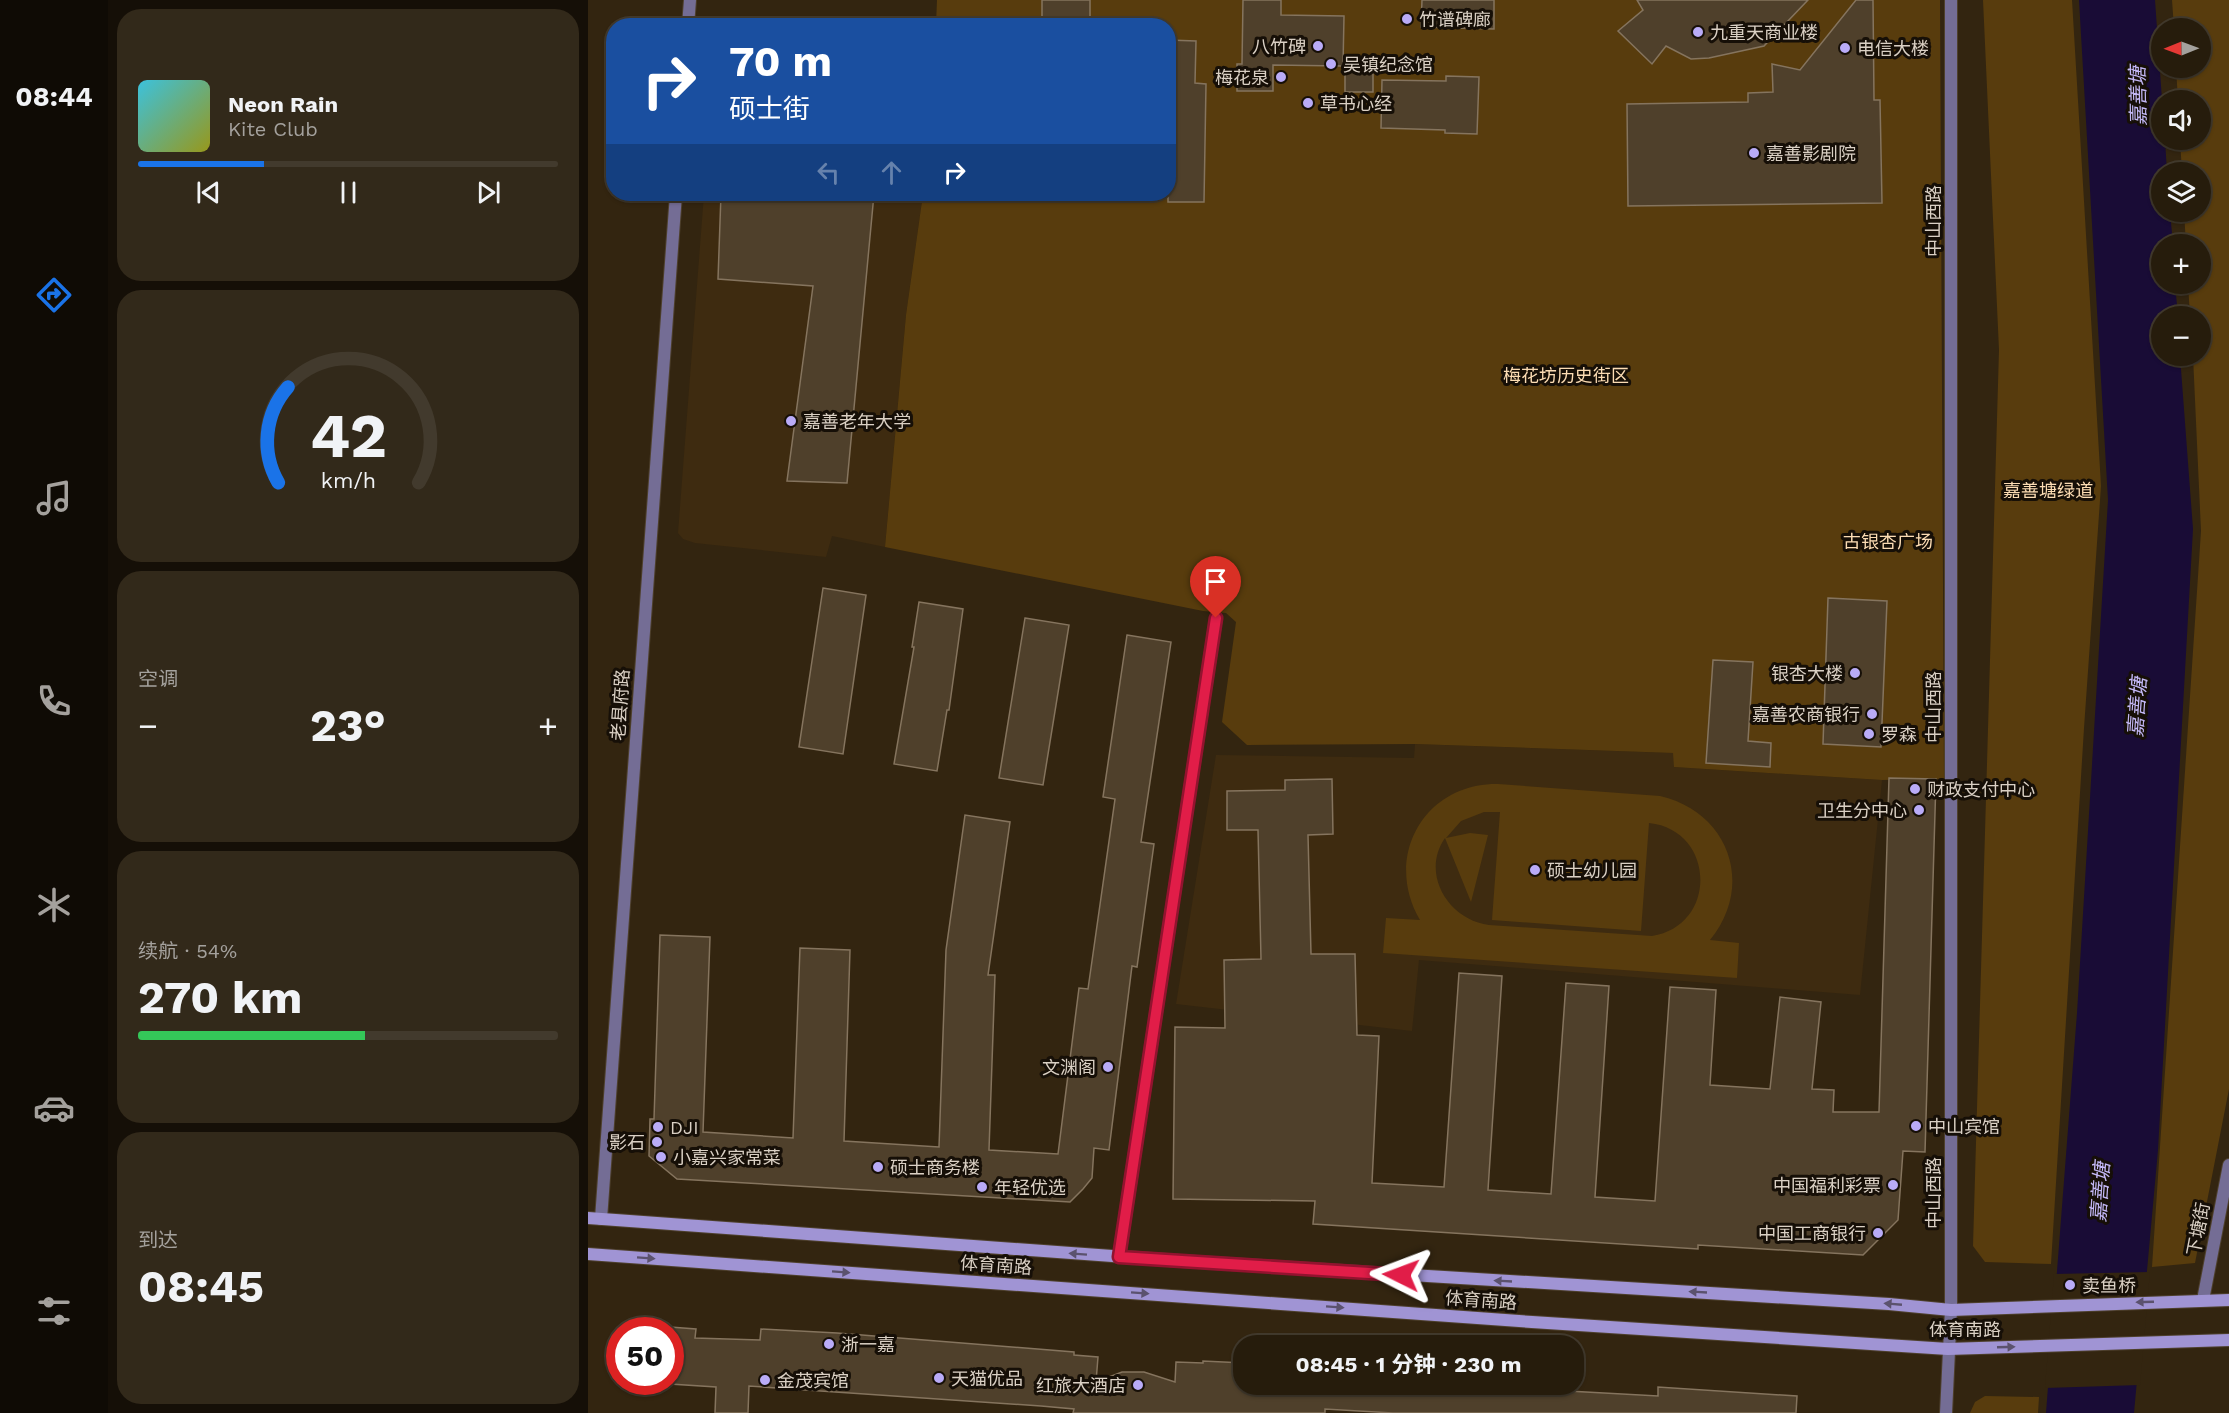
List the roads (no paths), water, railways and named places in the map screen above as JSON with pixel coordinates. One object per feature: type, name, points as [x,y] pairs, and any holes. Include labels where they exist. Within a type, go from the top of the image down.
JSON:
[{"type":"main road","name":"体育南路","points":[[594,1218],[1119,1257],[1889,1304],[1951,1310],[2229,1300]]},
{"type":"main road","name":"体育南路","points":[[588,1254],[1532,1322],[1948,1349],[2229,1340]]},
{"type":"street","points":[[689,18],[690,0]]},
{"type":"street","name":"中山西路","points":[[1946,1413],[1951,1310],[1951,0]]},
{"type":"street","name":"老县府路","points":[[594,1218],[675,201]]},
{"type":"street","points":[[1119,1257],[1216,618]]},
{"type":"street","name":"下塘街","points":[[2203,1300],[2229,1166]]},
{"type":"water","name":"嘉善塘","points":[[2079,0],[2155,0],[2156,18],[2151,18],[2151,78],[2160,78],[2161,90],[2151,90],[2151,150],[2166,150],[2166,162],[2151,162],[2151,222],[2171,222],[2172,234],[2151,234],[2151,294],[2176,294],[2177,306],[2151,306],[2151,366],[2181,366],[2193,529],[2158,1150],[2134,1413],[2046,1413],[2077,1013],[2108,500]]},
{"type":"place","name":"竹谱碑廊","points":[[1407,19]]},
{"type":"place","name":"九重天商业楼","points":[[1698,32]]},
{"type":"place","name":"八竹碑","points":[[1318,46]]},
{"type":"place","name":"电信大楼","points":[[1845,48]]},
{"type":"place","name":"吴镇纪念馆","points":[[1331,64]]},
{"type":"place","name":"梅花泉","points":[[1281,77]]},
{"type":"place","name":"草书心经","points":[[1308,103]]},
{"type":"place","name":"嘉善影剧院","points":[[1754,153]]},
{"type":"place","name":"嘉善老年大学","points":[[791,421]]},
{"type":"place","name":"银杏大楼","points":[[1855,673]]},
{"type":"place","name":"嘉善农商银行","points":[[1872,714]]},
{"type":"place","name":"罗森","points":[[1869,734]]},
{"type":"place","name":"财政支付中心","points":[[1915,789]]},
{"type":"place","name":"卫生分中心","points":[[1919,810]]},
{"type":"place","name":"硕士幼儿园","points":[[1535,870]]},
{"type":"place","name":"文渊阁","points":[[1108,1067]]},
{"type":"place","name":"中山宾馆","points":[[1916,1126]]},
{"type":"place","name":"DJI","points":[[658,1127]]},
{"type":"place","name":"影石","points":[[657,1142]]},
{"type":"place","name":"小嘉兴家常菜","points":[[661,1157]]},
{"type":"place","name":"硕士商务楼","points":[[878,1167]]},
{"type":"place","name":"中国福利彩票","points":[[1893,1185]]},
{"type":"place","name":"年轻优选","points":[[982,1187]]},
{"type":"place","name":"中国工商银行","points":[[1878,1233]]},
{"type":"place","name":"卖鱼桥","points":[[2070,1285]]},
{"type":"place","name":"浙一嘉","points":[[829,1344]]},
{"type":"place","name":"天猫优品","points":[[939,1378]]},
{"type":"place","name":"金茂宾馆","points":[[765,1380]]},
{"type":"place","name":"红旅大酒店","points":[[1138,1385]]},
{"type":"park label","name":"梅花坊历史街区","points":[[1566,375]]},
{"type":"park label","name":"嘉善塘绿道","points":[[2048,490]]},
{"type":"park label","name":"古银杏广场","points":[[1888,541]]}]
